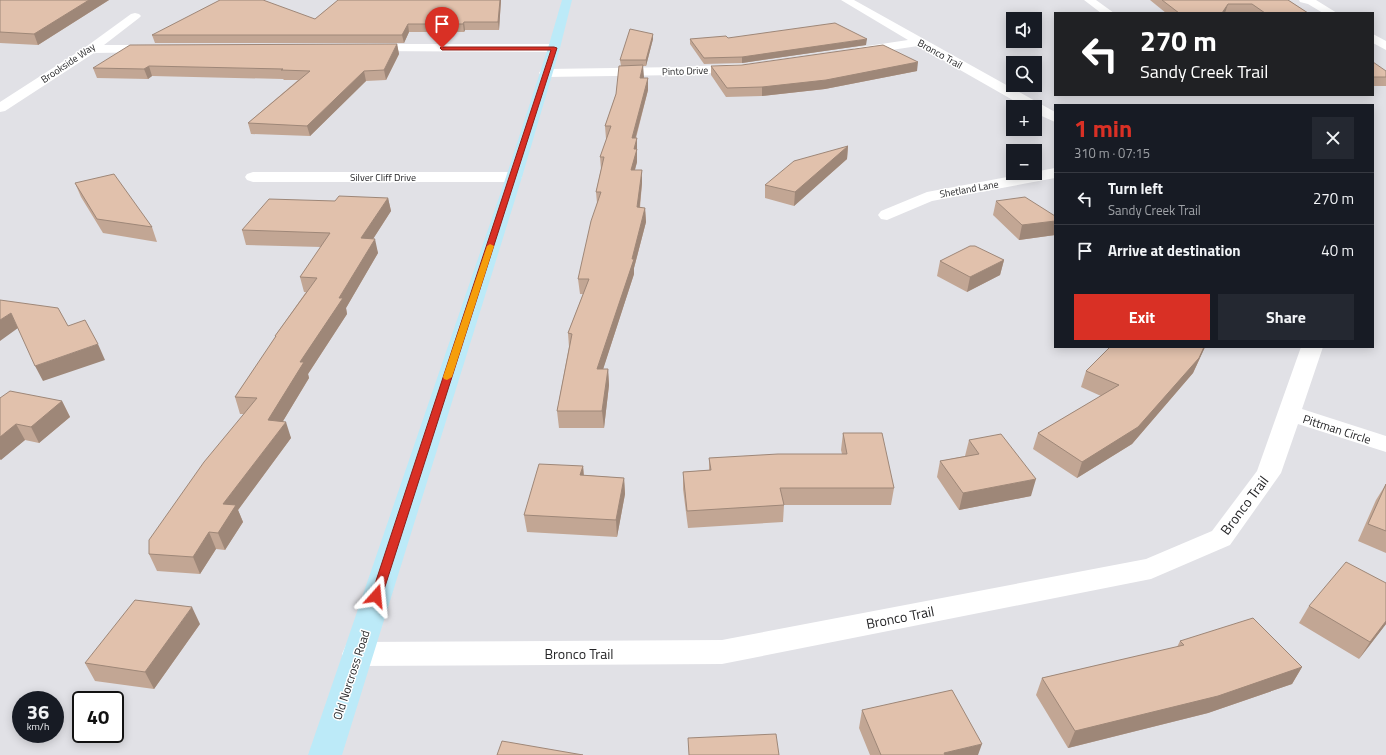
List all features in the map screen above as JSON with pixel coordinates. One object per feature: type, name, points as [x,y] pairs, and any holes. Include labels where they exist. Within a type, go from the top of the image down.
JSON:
[{"type":"street","name":"Old Norcross Road","points":[[325,755],[514,177],[554,48],[567,0]]},
{"type":"street","name":"Bronco Trail","points":[[846,0],[1022,100]]},
{"type":"street","points":[[1088,0],[1106,12]]},
{"type":"street","points":[[1304,0],[1312,2],[1329,12]]},
{"type":"street","name":"Brookside Way","points":[[0,108],[135,16]]},
{"type":"street","points":[[1374,39],[1386,46]]},
{"type":"street","points":[[848,53],[918,42]]},
{"type":"street","points":[[90,48],[162,48]]},
{"type":"street","points":[[354,48],[554,48]]},
{"type":"street","name":"Pinto Drive","points":[[546,73],[680,72],[750,67]]},
{"type":"street","name":"Bronco Trail","points":[[1042,111],[1054,117]]},
{"type":"street","name":"Shetland Lane","points":[[887,215],[928,197],[1054,173]]},
{"type":"street","name":"Silver Cliff Drive","points":[[253,177],[514,177]]},
{"type":"street","name":"Bronco Trail","points":[[357,654],[722,652],[1151,569],[1221,538],[1269,474],[1312,348]]},
{"type":"street","name":"Pittman Circle","points":[[1289,413],[1386,444]]},
{"type":"building","points":[[0,0],[89,0],[34,34],[0,32]]},
{"type":"building","points":[[220,0],[263,0],[315,19],[338,0],[500,0],[498,22],[464,22],[463,24],[408,24],[402,35],[152,35]]},
{"type":"building","points":[[1162,0],[1288,0],[1306,12],[1264,12],[1252,4],[1228,4],[1223,12],[1178,12]]},
{"type":"building","points":[[835,23],[867,39],[742,57],[704,58],[690,39],[726,36],[728,38]]},
{"type":"building","points":[[630,29],[653,34],[646,60],[620,60]]},
{"type":"building","points":[[397,44],[384,70],[364,71],[307,126],[248,123],[310,71],[149,66],[144,69],[93,68],[130,45]]},
{"type":"building","points":[[883,45],[918,62],[826,80],[762,87],[727,88],[711,66],[742,65]]},
{"type":"building","points":[[1374,63],[1386,71],[1386,77],[1374,77]]},
{"type":"building","points":[[643,65],[640,78],[648,78],[632,138],[637,138],[634,149],[637,149],[631,170],[642,170],[637,207],[645,208],[632,259],[634,259],[597,369],[608,369],[602,411],[557,411],[572,334],[568,333],[589,279],[578,279],[591,221],[601,192],[596,192],[604,157],[600,157],[611,126],[605,126],[616,94],[619,66]]},
{"type":"building","points":[[848,146],[795,192],[765,185],[794,161]]},
{"type":"building","points":[[114,174],[152,227],[97,219],[75,183]]},
{"type":"building","points":[[339,196],[388,198],[361,238],[375,239],[339,298],[343,298],[300,362],[304,362],[268,420],[286,422],[223,504],[236,505],[218,533],[209,532],[193,557],[149,554],[149,540],[204,462],[257,398],[235,397],[275,336],[317,278],[300,277],[330,233],[242,230],[269,199],[335,201]]},
{"type":"building","points":[[1025,197],[1054,215],[1054,221],[1022,225],[996,201]]},
{"type":"building","points":[[970,246],[975,246],[1004,260],[970,277],[940,261]]},
{"type":"building","points":[[0,300],[58,308],[68,326],[85,320],[98,344],[35,366],[11,313],[0,320]]},
{"type":"building","points":[[1109,348],[1204,348],[1199,358],[1138,427],[1082,462],[1038,433],[1119,385],[1086,371]]},
{"type":"building","points":[[10,391],[62,401],[31,427],[16,424],[0,437],[0,398]]},
{"type":"building","points":[[843,433],[882,433],[894,488],[780,488],[784,505],[687,511],[683,472],[711,470],[709,458],[778,454],[847,454]]},
{"type":"building","points":[[1001,434],[1036,479],[963,493],[940,461],[979,454],[969,440]]},
{"type":"building","points":[[539,464],[583,466],[580,475],[624,478],[616,520],[524,515]]},
{"type":"building","points":[[1386,484],[1386,531],[1368,524]]},
{"type":"building","points":[[1346,562],[1386,583],[1386,621],[1370,642],[1309,606]]},
{"type":"building","points":[[135,600],[192,607],[145,672],[85,663]]},
{"type":"building","points":[[1253,618],[1302,667],[1218,696],[1075,731],[1042,678],[1184,645],[1180,641]]},
{"type":"building","points":[[952,690],[982,744],[944,753],[945,755],[881,755],[862,710]]},
{"type":"building","points":[[776,734],[779,755],[689,755],[688,738]]},
{"type":"building","points":[[502,741],[583,755],[497,755]]},
{"type":"slow traffic","points":[[447,377],[490,246]]},
{"type":"route","points":[[376,596],[514,177],[554,48],[442,48]]}]
